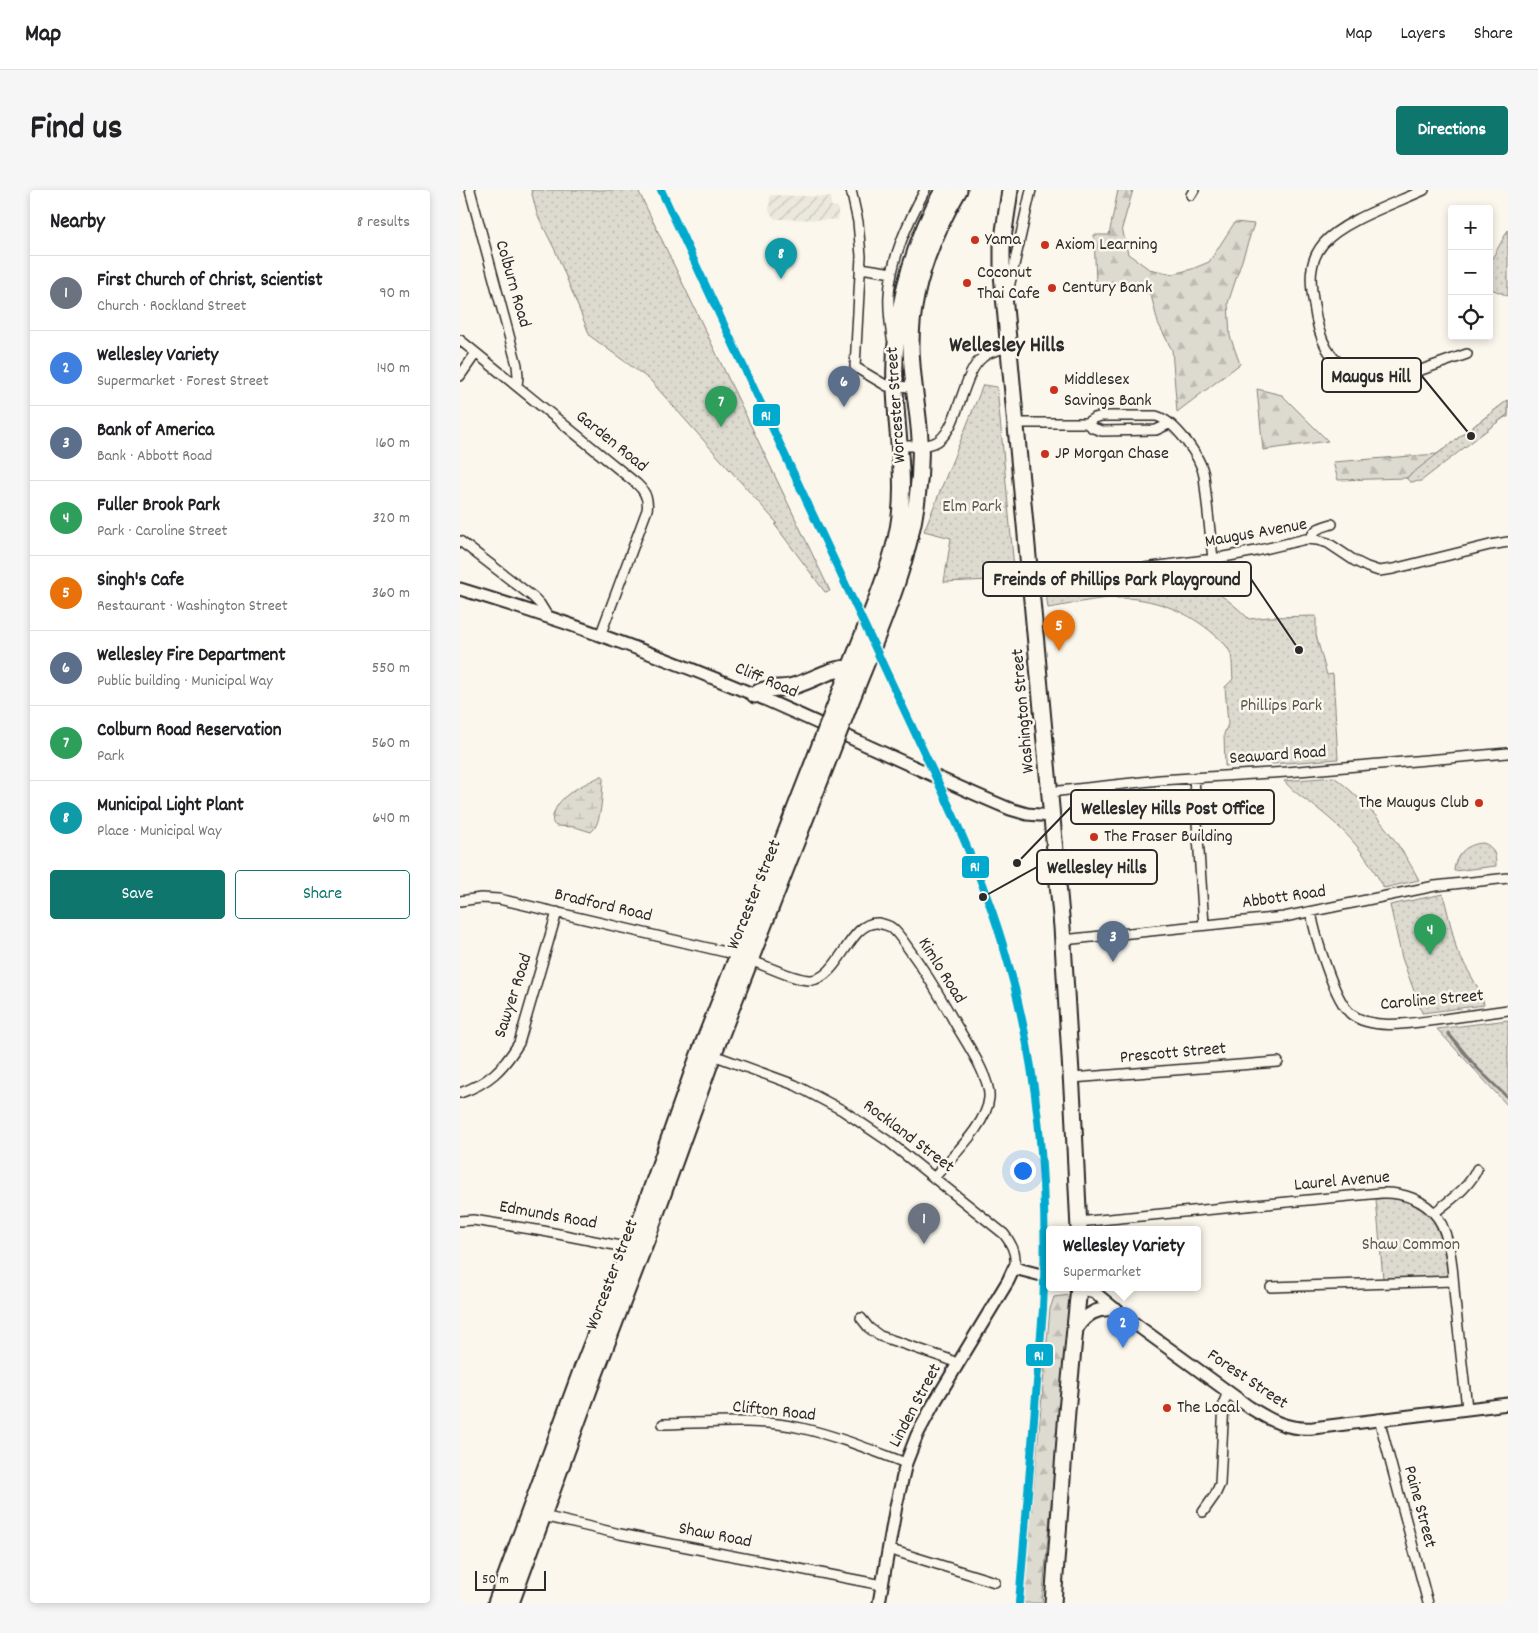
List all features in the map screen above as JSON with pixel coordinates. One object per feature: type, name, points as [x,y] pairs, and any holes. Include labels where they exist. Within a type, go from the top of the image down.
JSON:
[{"type":"main road","name":"Worcester Street","points":[[841,709],[850,668],[888,565],[899,523],[902,480],[895,363],[900,315],[911,264],[926,223],[943,190]]},
{"type":"main road","name":"Worcester Street","points":[[496,1603],[580,1374],[630,1248],[695,1065],[744,958],[841,709],[865,665],[902,565],[913,525],[918,492],[920,446],[914,387],[911,337],[912,320],[919,286],[935,237],[959,190]]},
{"type":"main road","name":"Washington Street","points":[[1010,190],[1001,256],[1004,308],[1050,792],[1062,940],[1072,1078],[1078,1226]]},
{"type":"main road","points":[[755,696],[764,690],[808,682],[835,670],[850,668]]},
{"type":"main road","name":"Worcester Street","points":[[511,1603],[590,1387],[648,1238],[713,1055],[744,958]]},
{"type":"main road","points":[[1052,1603],[1078,1291]]},
{"type":"main road","points":[[1076,1329],[1094,1311],[1116,1310]]},
{"type":"street","name":"Colburn Road","points":[[470,190],[517,365],[517,386]]},
{"type":"street","points":[[850,190],[860,235],[861,268],[855,367],[886,385],[914,387]]},
{"type":"street","points":[[895,363],[888,303],[892,273],[903,238],[925,190]]},
{"type":"street","points":[[1004,308],[1032,190]]},
{"type":"street","points":[[1424,190],[1342,228],[1324,243],[1313,263],[1310,277],[1317,324],[1326,348],[1336,360],[1357,373],[1373,378],[1390,379],[1467,354]]},
{"type":"street","points":[[1004,224],[1023,226]]},
{"type":"street","points":[[861,268],[892,273]]},
{"type":"street","name":"Garden Road","points":[[460,340],[637,484],[647,496],[647,510],[600,636]]},
{"type":"street","points":[[900,446],[920,446],[936,442],[946,433],[970,377],[981,358],[1008,347]]},
{"type":"street","points":[[460,376],[476,353]]},
{"type":"street","points":[[1015,423],[1086,423],[1102,416],[1156,416],[1162,418],[1184,438],[1203,469],[1213,558]]},
{"type":"street","points":[[1086,423],[1102,431],[1156,430],[1169,424]]},
{"type":"street","name":"Maugus Avenue","points":[[1312,539],[1315,530],[1332,524]]},
{"type":"street","name":"Maugus Avenue","points":[[1030,583],[1213,558],[1256,551],[1300,540],[1312,539],[1328,543],[1361,565],[1379,571],[1508,542]]},
{"type":"street","points":[[460,541],[533,597],[548,617]]},
{"type":"street","name":"Cliff Road","points":[[460,589],[548,617],[688,668],[1014,810],[1027,814],[1052,816]]},
{"type":"street","name":"Seaward Road","points":[[1050,792],[1194,778],[1296,772],[1508,753]]},
{"type":"street","points":[[1194,778],[1204,925]]},
{"type":"street","name":"Abbott Road","points":[[1062,940],[1284,917],[1435,886],[1508,878]]},
{"type":"street","name":"Bradford Road","points":[[460,901],[481,898],[499,900],[557,912],[744,958]]},
{"type":"street","name":"Sawyer Road","points":[[460,1092],[474,1088],[488,1080],[508,1061],[519,1043],[557,912]]},
{"type":"street","name":"Caroline Street","points":[[1311,912],[1322,955],[1339,995],[1348,1011],[1360,1019],[1377,1024],[1394,1024],[1508,1010]]},
{"type":"street","name":"Kimlo Road","points":[[744,958],[800,978],[812,980],[824,974],[832,967],[855,934],[866,926],[876,923],[883,924],[891,927],[902,938],[930,978],[979,1066],[988,1089],[989,1099],[984,1116],[974,1133],[934,1178]]},
{"type":"street","name":"Rockland Street","points":[[713,1055],[795,1085],[842,1110],[888,1141],[1006,1237],[1014,1252],[1016,1260],[1014,1268]]},
{"type":"street","name":"Prescott Street","points":[[1072,1078],[1278,1062]]},
{"type":"street","points":[[1434,1213],[1471,1181],[1477,1169]]},
{"type":"street","name":"Laurel Avenue","points":[[1078,1226],[1387,1193],[1398,1193],[1415,1199],[1434,1213],[1446,1236],[1467,1408]]},
{"type":"street","name":"Edmunds Road","points":[[460,1221],[473,1220],[543,1231],[630,1248]]},
{"type":"street","points":[[1014,1268],[1046,1276]]},
{"type":"street","name":"Linden Street","points":[[879,1603],[906,1463],[917,1435],[933,1405],[1010,1279],[1014,1268]]},
{"type":"street","points":[[1271,1287],[1453,1281]]},
{"type":"street","name":"Forest Street","points":[[1091,1291],[1228,1392],[1269,1419],[1292,1428],[1313,1428],[1508,1404]]},
{"type":"street","points":[[862,1318],[868,1328],[880,1336],[958,1364]]},
{"type":"street","points":[[1203,1512],[1220,1484],[1224,1402],[1228,1392]]},
{"type":"street","name":"Paine Street","points":[[1379,1419],[1428,1603]]},
{"type":"street","name":"Clifton Road","points":[[664,1424],[749,1422],[800,1427],[906,1463]]},
{"type":"street","name":"Shaw Road","points":[[543,1516],[620,1534],[882,1585]]},
{"type":"street","points":[[888,1549],[995,1582]]},
{"type":"shaded area","points":[[770,195],[831,197],[831,206],[838,207],[838,220],[775,219],[769,211]]},
{"type":"green space","points":[[531,190],[638,190],[830,591],[825,592],[775,525],[777,523],[650,380],[590,336],[556,252],[537,214]]},
{"type":"green space","points":[[1118,190],[1133,190],[1122,228],[1128,254],[1149,269],[1173,274],[1209,262],[1235,222],[1254,224],[1228,303],[1230,336],[1240,364],[1177,412],[1172,350],[1158,323],[1151,295],[1134,285],[1096,283],[1094,235],[1109,235]]},
{"type":"green space","points":[[1508,230],[1508,296],[1493,290],[1493,257]]},
{"type":"green space","name":"Elm Park","points":[[983,385],[997,387],[1015,579],[944,582],[951,538],[924,531]]},
{"type":"green space","points":[[1257,389],[1282,395],[1328,441],[1263,450]]},
{"type":"green space","points":[[1508,400],[1508,417],[1505,417],[1410,482],[1406,478],[1338,480],[1333,462],[1437,454]]},
{"type":"green space","points":[[1508,400],[1508,414],[1421,481],[1410,482],[1406,478]]},
{"type":"green space","name":"Phillips Park","points":[[1180,573],[1217,593],[1249,619],[1316,616],[1316,635],[1327,675],[1333,674],[1338,759],[1225,766],[1224,734],[1228,724],[1225,687],[1233,679],[1230,652],[1219,638],[1181,612],[1143,600],[1108,598],[1048,608],[1046,593]]},
{"type":"green space","points":[[603,776],[603,781],[601,808],[595,828],[591,832],[575,827],[556,826],[553,822],[553,816],[560,802],[572,791]]},
{"type":"green space","points":[[1334,777],[1372,811],[1393,837],[1419,880],[1384,888],[1371,866],[1350,839],[1333,822],[1284,781]]},
{"type":"green space","points":[[1483,843],[1490,846],[1494,852],[1496,866],[1454,871],[1462,851]]},
{"type":"green space","points":[[1443,894],[1457,951],[1482,995],[1484,1005],[1422,1013],[1402,958],[1390,905]]},
{"type":"green space","points":[[1508,1020],[1508,1106],[1437,1029]]},
{"type":"green space","name":"Shaw Common","points":[[1392,1198],[1408,1202],[1420,1208],[1429,1216],[1440,1237],[1448,1276],[1383,1279],[1376,1199]]},
{"type":"green space","points":[[1070,1295],[1073,1303],[1058,1428],[1042,1603],[1023,1603],[1050,1309],[1054,1297]]},
{"type":"waterway","points":[[1448,1033],[1476,1067],[1508,1098]]},
{"type":"transit line","name":"R1","points":[[661,190],[953,815],[991,907],[1015,990],[1033,1080],[1039,1126],[1044,1217],[1043,1309],[1019,1603]]},
{"type":"place","name":"Yama","points":[[975,240]]},
{"type":"place","name":"Axiom Learning","points":[[1045,245]]},
{"type":"place","name":"Municipal Light Plant","points":[[781,279]]},
{"type":"place","name":"Coconut Thai Cafe","points":[[967,283]]},
{"type":"place","name":"Century Bank","points":[[1052,288]]},
{"type":"place","name":"Middlesex Savings Bank","points":[[1054,390]]},
{"type":"place","name":"Wellesley Fire Department","points":[[844,407]]},
{"type":"place","name":"Colburn Road Reservation","points":[[721,427]]},
{"type":"place","name":"Maugus Hill","points":[[1471,436]]},
{"type":"place","name":"JP Morgan Chase","points":[[1045,454]]},
{"type":"place","name":"Freinds of Phillips Park Playground","points":[[1299,650]]},
{"type":"place","name":"Singh's Cafe","points":[[1059,651]]},
{"type":"place","name":"The Maugus Club","points":[[1479,803]]},
{"type":"place","name":"The Fraser Building","points":[[1094,837]]},
{"type":"place","name":"Wellesley Hills Post Office","points":[[1017,863]]},
{"type":"place","name":"Wellesley Hills","points":[[983,897]]},
{"type":"place","name":"Fuller Brook Park","points":[[1430,955]]},
{"type":"place","name":"Bank of America","points":[[1113,962]]},
{"type":"place","name":"First Church of Christ, Scientist","points":[[924,1244]]},
{"type":"place","name":"Wellesley Variety","points":[[1123,1348]]},
{"type":"place","name":"The Local","points":[[1167,1408]]},
{"type":"district","name":"Wellesley Hills","points":[[1007,346]]}]
